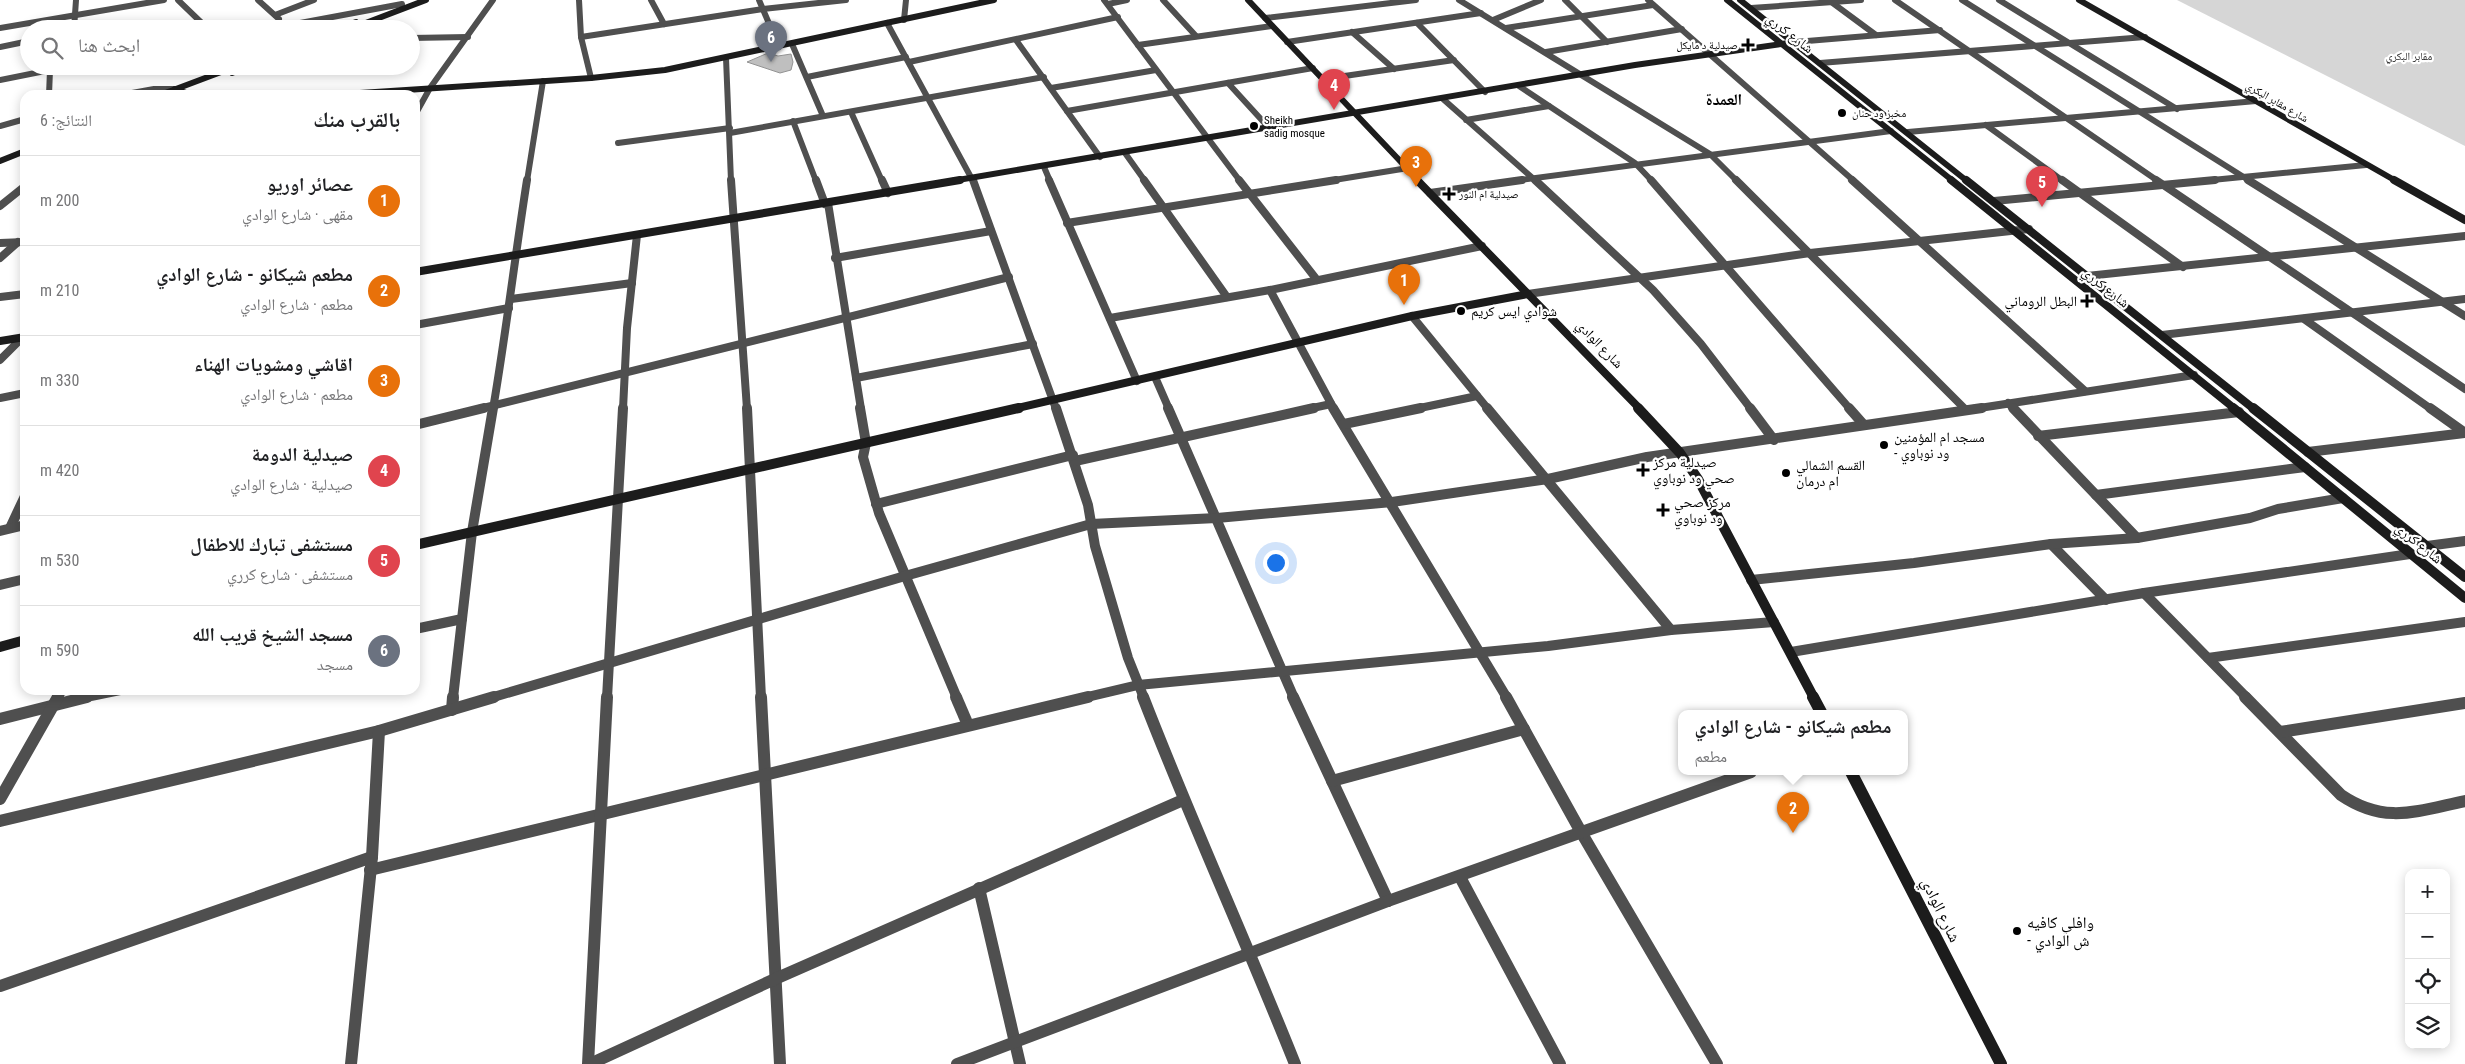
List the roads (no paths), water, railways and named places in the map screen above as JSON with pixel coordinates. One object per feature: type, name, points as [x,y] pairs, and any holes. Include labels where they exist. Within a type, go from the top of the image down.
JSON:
[{"type":"main road","points":[[360,20],[413,0]]},
{"type":"main road","points":[[374,20],[426,0]]},
{"type":"main road","points":[[407,90],[591,78],[657,71],[779,47],[994,0]]},
{"type":"main road","name":"شارع الوادي","points":[[1248,0],[1430,193],[1611,378],[1680,453],[1698,479],[1820,710]]},
{"type":"main road","name":"شارع كرري","points":[[1727,0],[2194,375],[2465,598]]},
{"type":"main road","name":"شارع كرري","points":[[1740,0],[2465,577]]},
{"type":"main road","name":"شارع مقابر البكري","points":[[2079,0],[2465,220]]},
{"type":"main road","points":[[420,271],[1709,53],[1795,42]]},
{"type":"main road","points":[[1752,47],[1778,51],[1802,60]]},
{"type":"main road","points":[[182,90],[216,75]]},
{"type":"main road","points":[[183,90],[225,75]]},
{"type":"main road","points":[[1839,89],[1852,88]]},
{"type":"main road","points":[[0,155],[20,148]]},
{"type":"main road","points":[[0,161],[20,153]]},
{"type":"main road","points":[[420,544],[1155,377],[1412,316],[1528,294]]},
{"type":"main road","points":[[0,341],[20,338]]},
{"type":"main road","points":[[0,647],[20,641]]},
{"type":"main road","name":"شارع الوادي","points":[[1853,775],[2001,1064]]},
{"type":"street","points":[[75,20],[76,0]]},
{"type":"street","points":[[50,20],[164,0]]},
{"type":"street","points":[[178,0],[199,20]]},
{"type":"street","points":[[258,0],[281,20]]},
{"type":"street","points":[[275,15],[314,0]]},
{"type":"street","points":[[420,106],[430,88],[493,0]]},
{"type":"street","points":[[578,0],[581,37],[591,78]]},
{"type":"street","points":[[651,0],[664,24]]},
{"type":"street","points":[[759,0],[779,47]]},
{"type":"street","points":[[581,37],[813,2],[846,0]]},
{"type":"street","points":[[904,20],[906,0]]},
{"type":"street","points":[[1106,2],[1126,0]]},
{"type":"street","points":[[1163,0],[1196,36]]},
{"type":"street","points":[[1265,18],[1416,0]]},
{"type":"street","points":[[1459,0],[1710,154],[1966,409]]},
{"type":"street","points":[[1493,20],[1540,0]]},
{"type":"street","points":[[1565,0],[1607,42]]},
{"type":"street","points":[[1648,0],[1810,141],[2085,390]]},
{"type":"street","points":[[1751,8],[1861,0]]},
{"type":"street","points":[[1895,0],[2163,186],[2350,313],[2465,388]]},
{"type":"street","points":[[1962,0],[2465,316]]},
{"type":"street","points":[[1999,0],[2177,109]]},
{"type":"street","points":[[1829,1],[1876,35]]},
{"type":"street","points":[[1106,2],[1207,139],[1317,280]]},
{"type":"street","points":[[314,20],[402,4]]},
{"type":"street","points":[[1506,28],[1653,5]]},
{"type":"street","points":[[1287,42],[1481,13]]},
{"type":"street","points":[[807,77],[1016,40],[1118,17]]},
{"type":"street","points":[[1417,23],[1485,92]]},
{"type":"street","points":[[887,24],[972,178],[1074,458],[1095,546],[1123,643],[1138,685],[1183,800],[1251,953],[1295,1064]]},
{"type":"street","points":[[0,28],[20,25]]},
{"type":"street","points":[[1138,45],[1272,26]]},
{"type":"street","points":[[1546,52],[1682,29]]},
{"type":"street","points":[[1795,42],[1940,30]]},
{"type":"street","points":[[1352,32],[1394,69]]},
{"type":"street","points":[[420,38],[468,37]]},
{"type":"street","points":[[1820,63],[2145,37]]},
{"type":"street","points":[[1016,40],[1100,157]]},
{"type":"street","points":[[0,47],[20,43]]},
{"type":"street","points":[[792,44],[823,116]]},
{"type":"street","points":[[726,58],[740,344],[751,469],[756,620],[766,773],[774,979],[780,1064]]},
{"type":"street","points":[[1324,79],[1454,60]]},
{"type":"street","points":[[1067,111],[1313,68]]},
{"type":"street","points":[[1051,88],[1156,70]]},
{"type":"street","points":[[0,80],[25,75]]},
{"type":"street","points":[[49,90],[50,75]]},
{"type":"street","points":[[618,143],[793,121],[1044,77]]},
{"type":"street","points":[[452,710],[472,532],[494,407],[510,304],[515,255],[543,81]]},
{"type":"street","points":[[1228,83],[1269,128]]},
{"type":"street","points":[[1519,86],[1635,163],[1864,424]]},
{"type":"street","points":[[148,90],[162,90]]},
{"type":"street","points":[[1443,99],[1640,276],[1733,386],[1774,440]]},
{"type":"street","points":[[1908,132],[2256,101]]},
{"type":"street","points":[[1466,120],[1550,106]]},
{"type":"street","points":[[851,112],[888,193]]},
{"type":"street","points":[[0,126],[20,120]]},
{"type":"street","points":[[793,121],[826,203],[847,317],[866,443],[863,457],[876,504],[968,724]]},
{"type":"street","points":[[1986,125],[2183,267]]},
{"type":"street","points":[[1430,193],[1635,163],[1891,131]]},
{"type":"street","points":[[1126,153],[1227,297]]},
{"type":"street","points":[[1994,201],[2366,165]]},
{"type":"street","points":[[1044,167],[1137,381]]},
{"type":"street","points":[[1068,223],[1408,168]]},
{"type":"street","points":[[0,206],[20,190]]},
{"type":"street","points":[[1528,294],[1725,264],[1919,240],[2029,229]]},
{"type":"street","points":[[835,258],[991,230]]},
{"type":"street","points":[[636,235],[627,328],[610,664],[600,813],[589,1064],[774,979],[1183,800]]},
{"type":"street","points":[[2087,276],[2465,236]]},
{"type":"street","points":[[0,243],[20,242]]},
{"type":"street","points":[[0,258],[20,243]]},
{"type":"street","points":[[1110,318],[1270,290],[1482,246]]},
{"type":"street","points":[[420,424],[494,407],[1009,277]]},
{"type":"street","points":[[420,324],[510,304],[632,283]]},
{"type":"street","points":[[1270,290],[1331,404],[1481,652],[1581,832],[1718,1064]]},
{"type":"street","points":[[0,297],[20,295]]},
{"type":"street","points":[[2162,335],[2465,299]]},
{"type":"street","points":[[1412,316],[1477,396],[1548,478],[1671,630]]},
{"type":"street","points":[[2304,319],[2465,433]]},
{"type":"street","points":[[0,360],[20,341]]},
{"type":"street","points":[[856,378],[1032,344]]},
{"type":"street","points":[[0,821],[379,731],[905,576],[1091,524],[1217,518],[1392,502],[1548,478],[1647,457],[1774,440],[1864,424],[2194,375]]},
{"type":"street","points":[[1155,377],[1281,671],[1388,901]]},
{"type":"street","points":[[0,398],[20,395]]},
{"type":"street","points":[[1344,424],[1477,396]]},
{"type":"street","points":[[2008,403],[2137,538]]},
{"type":"street","points":[[876,504],[1074,458],[1182,437],[1331,404]]},
{"type":"street","points":[[2038,436],[2239,412]]},
{"type":"street","points":[[2308,452],[2465,433]]},
{"type":"street","points":[[2096,495],[2305,466]]},
{"type":"street","points":[[1751,580],[1914,563],[2051,544],[2137,538],[2250,518],[2278,509],[2343,498]]},
{"type":"street","points":[[5,530],[20,504]]},
{"type":"street","points":[[5,530],[20,526]]},
{"type":"street","points":[[2427,546],[2465,541]]},
{"type":"street","points":[[2051,544],[2106,600]]},
{"type":"street","points":[[1791,652],[2144,593],[2410,554]]},
{"type":"street","points":[[0,585],[20,580]]},
{"type":"street","points":[[2144,593],[2342,795],[2358,807],[2376,812],[2395,813],[2465,801]]},
{"type":"street","points":[[420,628],[462,619]]},
{"type":"street","points":[[0,986],[371,863],[600,813],[1138,685],[1548,646],[1671,630],[1774,622]]},
{"type":"street","points":[[2208,658],[2465,622]]},
{"type":"street","points":[[0,799],[60,695]]},
{"type":"street","points":[[0,719],[97,695]]},
{"type":"street","points":[[2280,732],[2465,703]]},
{"type":"street","points":[[1332,781],[1524,729]]},
{"type":"street","points":[[351,1064],[371,863],[379,731]]},
{"type":"street","points":[[957,1064],[1388,901],[1742,775]]},
{"type":"street","points":[[1460,876],[1560,1064]]},
{"type":"street","points":[[979,888],[1020,1064]]},
{"type":"place","name":"صيدلية د مايكل","points":[[1748,45]]},
{"type":"place","name":"مسجد الشيخ قريب الله","points":[[771,62]]},
{"type":"place","name":"صيدلية الدومة","points":[[1334,110]]},
{"type":"place","name":"مخبز ود حنان","points":[[1842,113]]},
{"type":"place","name":"Sheikh sadig mosque","points":[[1254,126]]},
{"type":"place","name":"اقاشي ومشويات الهناء","points":[[1416,187]]},
{"type":"place","name":"صيدلية ام النور","points":[[1449,194]]},
{"type":"place","name":"مستشفى تبارك للاطفال","points":[[2042,207]]},
{"type":"place","name":"البطل الروماني","points":[[2087,301]]},
{"type":"place","name":"عصائر اوريو","points":[[1404,305]]},
{"type":"place","name":"شوادي ايس كريم","points":[[1461,311]]},
{"type":"place","name":"مسجد ام المؤمنين - ود نوباوي","points":[[1884,445]]},
{"type":"place","name":"صيدلية مركز صحي ود نوباوي","points":[[1643,470]]},
{"type":"place","name":"القسم الشمالي ام درمان","points":[[1786,473]]},
{"type":"place","name":"مركز صحي ود نوباوي","points":[[1663,510]]},
{"type":"place","name":"مطعم شيكانو - شارع الوادي","points":[[1793,833]]},
{"type":"place","name":"وافلي كافيه - ش الوادي","points":[[2017,931]]},
{"type":"district","name":"العمدة","points":[[1724,99]]},
{"type":"park label","name":"مقابر البكري","points":[[2409,56]]}]
